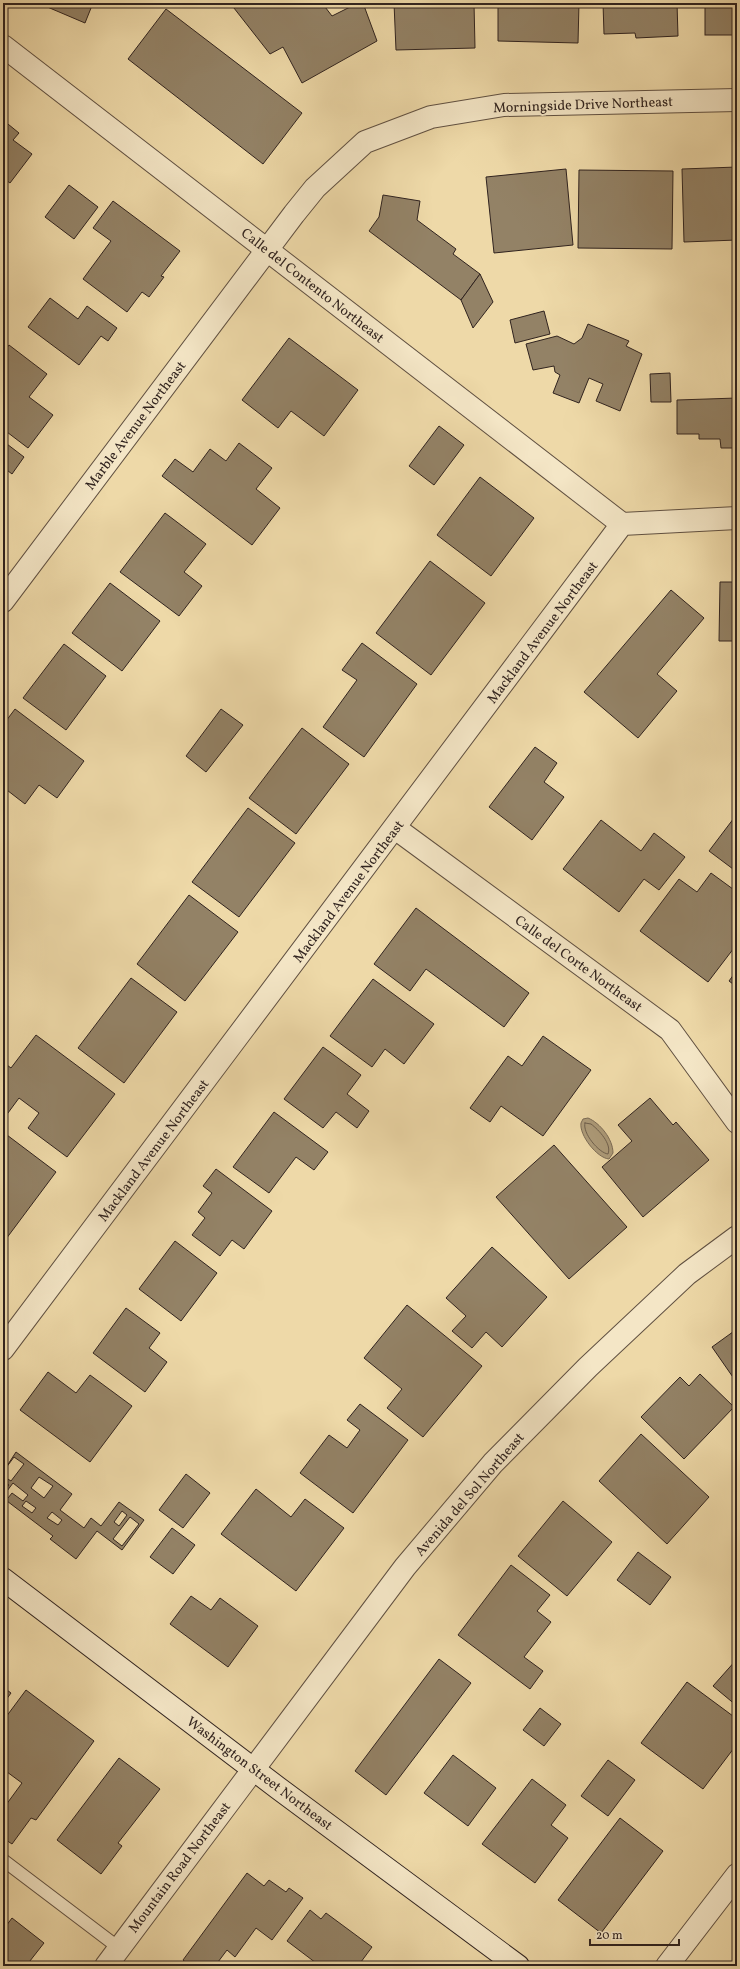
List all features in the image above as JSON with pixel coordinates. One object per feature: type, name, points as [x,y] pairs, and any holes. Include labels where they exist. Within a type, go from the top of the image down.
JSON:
[{"type":"street","name":"Calle del Contento Northeast","points":[[3,46],[622,524]]},
{"type":"street","name":"Morningside Drive Northeast","points":[[267,249],[315,188],[365,142],[431,117],[504,105],[737,100]]},
{"type":"street","name":"Marble Avenue Northeast","points":[[3,601],[267,249]]},
{"type":"street","points":[[622,524],[737,518]]},
{"type":"street","name":"Mackland Avenue Northeast","points":[[3,1350],[622,524]]},
{"type":"street","name":"Calle del Corte Northeast","points":[[395,828],[670,1030],[737,1122]]},
{"type":"street","name":"Avenida del Sol Northeast","points":[[253,1769],[405,1567],[493,1463],[588,1367],[687,1274],[737,1237]]},
{"type":"street","name":"Washington Street Northeast","points":[[3,1579],[253,1769],[518,1966]]},
{"type":"street","name":"Mountain Road Northeast","points":[[106,1966],[253,1769]]},
{"type":"street","points":[[667,1966],[737,1875]]},
{"type":"lane","points":[[3,1860],[119,1948]]},
{"type":"water","points":[[588,1118],[593,1120],[605,1132],[611,1142],[613,1153],[609,1159],[599,1155],[583,1134],[581,1123],[583,1119]]},
{"type":"building","points":[[38,3],[93,3],[85,23]]},
{"type":"building","points":[[230,3],[282,3],[284,5],[287,3],[322,3],[332,16],[358,3],[363,3],[377,41],[302,83],[283,47],[270,54]]},
{"type":"building","points":[[394,3],[474,3],[475,48],[396,50]]},
{"type":"building","points":[[498,3],[579,3],[578,43],[498,41]]},
{"type":"building","points":[[603,3],[677,3],[678,36],[636,38],[635,33],[604,34]]},
{"type":"building","points":[[705,3],[737,3],[737,35],[705,35]]},
{"type":"building","points":[[166,9],[302,113],[263,164],[128,59]]},
{"type":"building","points":[[3,120],[19,133],[13,140],[32,154],[10,183],[3,178]]},
{"type":"building","points":[[737,167],[737,240],[684,242],[682,169]]},
{"type":"building","points":[[566,169],[573,245],[494,253],[486,177]]},
{"type":"building","points":[[579,170],[673,171],[672,249],[578,248]]},
{"type":"building","points":[[69,185],[98,207],[74,239],[45,217]]},
{"type":"building","points":[[383,195],[420,201],[417,220],[456,249],[453,254],[480,274],[461,300],[369,231],[379,217]]},
{"type":"building","points":[[113,201],[180,251],[161,276],[164,277],[149,297],[142,292],[127,312],[83,279],[111,241],[93,228]]},
{"type":"building","points":[[480,274],[493,302],[473,328],[461,300]]},
{"type":"building","points":[[50,298],[78,319],[87,306],[117,328],[108,341],[101,336],[79,365],[28,327]]},
{"type":"building","points":[[544,311],[550,334],[515,343],[510,320]]},
{"type":"building","points":[[588,324],[629,341],[626,346],[642,354],[620,411],[596,401],[603,384],[589,378],[579,403],[553,393],[560,375],[555,372],[554,366],[533,370],[526,344],[557,336],[574,344],[582,338]]},
{"type":"building","points":[[289,338],[358,390],[324,436],[291,411],[278,428],[242,400]]},
{"type":"building","points":[[9,345],[47,374],[29,397],[53,415],[28,448],[3,429],[3,353]]},
{"type":"building","points":[[670,373],[671,402],[651,402],[650,374]]},
{"type":"building","points":[[737,398],[737,448],[721,448],[720,439],[699,439],[699,434],[677,434],[677,400]]},
{"type":"building","points":[[439,426],[464,445],[434,485],[409,466]]},
{"type":"building","points":[[3,441],[24,457],[12,474],[3,467]]},
{"type":"building","points":[[239,443],[272,468],[256,489],[280,508],[252,545],[162,476],[175,459],[193,472],[210,449],[226,461]]},
{"type":"building","points":[[480,477],[534,518],[491,576],[437,535]]},
{"type":"building","points":[[165,513],[206,544],[184,572],[202,586],[179,616],[120,572]]},
{"type":"building","points":[[430,561],[485,603],[431,675],[376,633]]},
{"type":"building","points":[[720,582],[737,582],[737,641],[719,641]]},
{"type":"building","points":[[110,583],[160,621],[122,671],[72,633]]},
{"type":"building","points":[[671,590],[704,618],[657,674],[677,691],[638,738],[584,692]]},
{"type":"building","points":[[362,643],[417,684],[364,757],[323,727],[357,680],[342,670]]},
{"type":"building","points":[[64,644],[106,676],[66,730],[23,698]]},
{"type":"building","points":[[15,709],[84,761],[57,798],[39,785],[25,804],[3,787],[3,725]]},
{"type":"building","points":[[221,709],[243,725],[206,772],[186,756]]},
{"type":"building","points":[[302,728],[349,764],[296,834],[249,798]]},
{"type":"building","points":[[535,747],[557,763],[544,782],[564,797],[532,840],[489,807]]},
{"type":"building","points":[[248,808],[295,843],[239,917],[192,882]]},
{"type":"building","points":[[737,814],[737,872],[709,851]]},
{"type":"building","points":[[601,820],[641,851],[654,833],[685,857],[659,890],[644,879],[619,912],[563,869]]},
{"type":"building","points":[[711,873],[737,892],[737,944],[708,982],[640,931],[679,879],[697,892]]},
{"type":"building","points":[[189,895],[238,932],[185,1001],[137,964]]},
{"type":"building","points":[[416,908],[529,993],[504,1027],[426,969],[410,991],[374,964]]},
{"type":"building","points":[[737,970],[737,987],[729,981]]},
{"type":"building","points":[[131,978],[177,1012],[124,1083],[78,1048]]},
{"type":"building","points":[[373,979],[434,1024],[404,1064],[385,1049],[372,1067],[330,1036]]},
{"type":"building","points":[[36,1035],[115,1094],[67,1157],[28,1128],[39,1113],[19,1098],[5,1117],[3,1116],[3,1062],[11,1068]]},
{"type":"building","points":[[543,1036],[591,1070],[543,1136],[501,1106],[490,1122],[470,1108],[508,1056],[522,1066]]},
{"type":"building","points":[[323,1047],[361,1075],[347,1094],[369,1111],[357,1128],[336,1112],[323,1128],[284,1099]]},
{"type":"building","points":[[650,1098],[673,1125],[676,1122],[709,1160],[643,1217],[602,1167],[632,1141],[618,1125]]},
{"type":"building","points":[[274,1112],[328,1152],[314,1170],[296,1157],[269,1193],[233,1167]]},
{"type":"building","points":[[3,1132],[56,1172],[3,1243]]},
{"type":"building","points":[[554,1145],[627,1227],[569,1279],[496,1197]]},
{"type":"building","points":[[216,1169],[272,1211],[244,1249],[232,1240],[220,1256],[192,1235],[205,1218],[198,1212],[212,1193],[203,1186]]},
{"type":"building","points":[[175,1241],[217,1273],[181,1321],[139,1289]]},
{"type":"building","points":[[492,1247],[547,1297],[502,1347],[486,1332],[472,1348],[452,1331],[466,1316],[446,1298]]},
{"type":"building","points":[[407,1305],[482,1366],[423,1437],[387,1408],[402,1389],[364,1358]]},
{"type":"building","points":[[126,1308],[160,1333],[149,1348],[167,1362],[145,1392],[93,1353]]},
{"type":"building","points":[[737,1329],[737,1383],[712,1347]]},
{"type":"building","points":[[48,1372],[76,1393],[90,1375],[132,1406],[90,1462],[20,1410]]},
{"type":"building","points":[[700,1374],[734,1407],[684,1459],[641,1417],[680,1377],[689,1386]]},
{"type":"building","points":[[360,1404],[408,1440],[353,1513],[300,1473],[329,1435],[347,1448],[360,1430],[347,1420]]},
{"type":"building","points":[[641,1434],[709,1497],[667,1544],[599,1481]]},
{"type":"building","points":[[16,1452],[72,1494],[60,1510],[84,1528],[91,1518],[101,1526],[119,1502],[144,1520],[122,1550],[97,1531],[76,1559],[50,1539],[53,1536],[3,1498],[3,1492],[9,1485],[3,1480],[3,1476],[11,1481],[24,1464],[14,1457],[3,1472]],"holes":[[[39,1477],[53,1486],[44,1498],[31,1488]],[[13,1483],[28,1495],[23,1501],[12,1493],[8,1498],[4,1495]],[[26,1501],[36,1508],[32,1513],[22,1506]],[[122,1511],[127,1515],[119,1526],[114,1522]],[[52,1512],[62,1520],[58,1525],[47,1518]],[[130,1517],[139,1524],[122,1546],[113,1539]]]},
{"type":"building","points":[[186,1474],[210,1493],[183,1528],[159,1510]]},
{"type":"building","points":[[256,1489],[291,1517],[305,1499],[344,1528],[296,1591],[221,1534]]},
{"type":"building","points":[[563,1501],[612,1542],[567,1596],[518,1556]]},
{"type":"building","points":[[172,1528],[195,1545],[173,1574],[150,1557]]},
{"type":"building","points":[[638,1552],[671,1577],[650,1605],[617,1580]]},
{"type":"building","points":[[511,1565],[550,1595],[537,1611],[551,1622],[524,1657],[543,1671],[530,1689],[458,1635]]},
{"type":"building","points":[[191,1596],[211,1610],[220,1598],[258,1626],[228,1667],[170,1624]]},
{"type":"building","points":[[439,1659],[471,1683],[386,1795],[355,1771]]},
{"type":"building","points":[[737,1659],[737,1706],[713,1686]]},
{"type":"building","points":[[687,1682],[737,1719],[737,1744],[703,1789],[641,1743]]},
{"type":"building","points":[[3,1687],[11,1693],[3,1704]]},
{"type":"building","points":[[26,1690],[94,1741],[36,1820],[31,1818],[12,1844],[3,1838],[3,1809],[22,1783],[3,1769],[3,1721]]},
{"type":"building","points":[[540,1708],[561,1724],[544,1746],[523,1730]]},
{"type":"building","points":[[453,1755],[496,1788],[468,1826],[424,1793]]},
{"type":"building","points":[[119,1758],[160,1789],[118,1843],[122,1846],[101,1874],[57,1840]]},
{"type":"building","points":[[608,1760],[635,1780],[608,1816],[581,1796]]},
{"type":"building","points":[[532,1779],[566,1805],[551,1825],[568,1838],[535,1883],[482,1844]]},
{"type":"building","points":[[620,1818],[663,1851],[601,1933],[558,1900]]},
{"type":"building","points":[[247,1873],[264,1886],[269,1880],[286,1892],[289,1888],[303,1898],[272,1940],[256,1928],[235,1957],[227,1950],[215,1966],[190,1966],[183,1960]]},
{"type":"building","points":[[310,1910],[321,1919],[326,1913],[372,1947],[358,1966],[320,1966],[287,1941]]},
{"type":"building","points":[[12,1918],[44,1943],[26,1966],[3,1966],[3,1930]]}]
